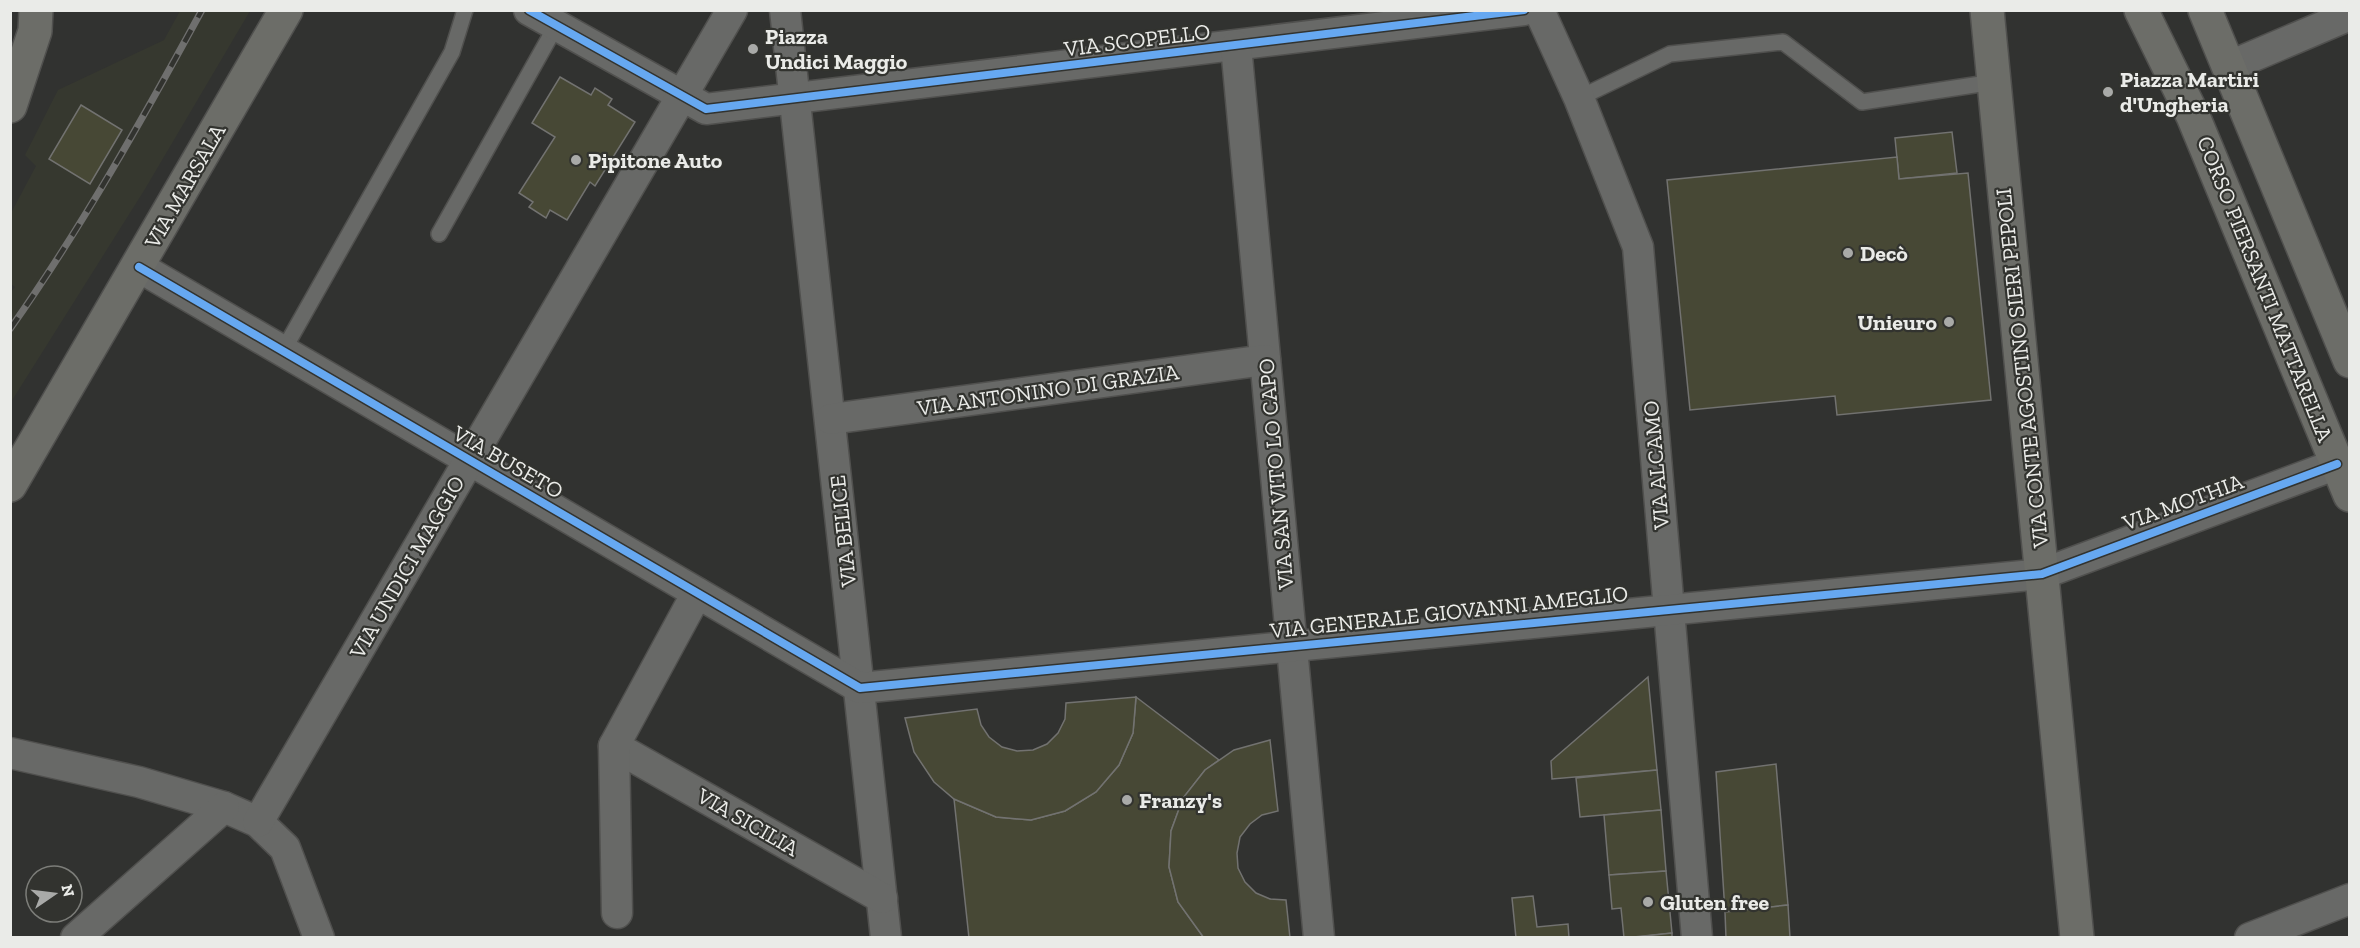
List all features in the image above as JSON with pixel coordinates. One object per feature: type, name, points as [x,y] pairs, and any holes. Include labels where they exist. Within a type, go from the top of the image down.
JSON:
[{"type":"main road","points":[[10,106],[21,50],[35,31],[36,10]]},
{"type":"main road","name":"VIA MARSALA","points":[[10,485],[139,267],[286,10]]},
{"type":"main road","name":"CORSO PIERSANTI MATTARELLA","points":[[2142,10],[2193,116],[2349,495]]},
{"type":"main road","points":[[2205,10],[2243,97],[2349,361]]},
{"type":"main road","name":"VIA CONTE AGOSTINO SIERI PEPOLI","points":[[1987,14],[2078,938]]},
{"type":"street","name":"VIA SCOPELLO","points":[[529,10],[706,109],[797,113],[825,97],[1524,10]]},
{"type":"street","name":"VIA UNDICI MAGGIO","points":[[258,822],[664,126],[673,92],[732,10]]},
{"type":"street","name":"VIA BELICE","points":[[785,10],[886,938]]},
{"type":"street","name":"VIA ALCAMO","points":[[1539,10],[1579,98],[1638,247],[1697,938]]},
{"type":"street","points":[[2230,66],[2349,15]]},
{"type":"street","name":"VIA SAN VITO LO CAPO","points":[[1236,46],[1319,938]]},
{"type":"street","name":"VIA BUSETO","points":[[139,267],[860,688]]},
{"type":"street","name":"VIA ANTONINO DI GRAZIA","points":[[831,419],[1265,360]]},
{"type":"street","name":"VIA MOTHIA","points":[[2042,574],[2337,464]]},
{"type":"street","name":"VIA GENERALE GIOVANNI AMEGLIO","points":[[860,688],[1669,608],[2042,574]]},
{"type":"street","points":[[617,913],[614,746],[696,593]]},
{"type":"street","name":"VIA SICILIA","points":[[614,746],[882,898]]},
{"type":"street","points":[[10,753],[139,782],[224,807],[258,822],[285,849],[319,938]]},
{"type":"street","points":[[76,938],[224,807]]},
{"type":"street","points":[[2250,938],[2349,899]]},
{"type":"lane","points":[[283,351],[452,52],[465,10]]},
{"type":"lane","points":[[439,234],[556,26]]},
{"type":"lane","points":[[1579,98],[1670,54],[1783,42],[1862,102],[1994,82]]},
{"type":"shaded area","points":[[180,11],[250,11],[145,189],[11,402],[10,293],[15,287],[11,284],[11,213],[36,166],[25,155],[58,90],[164,40]]},
{"type":"building","name":"Pipitone Auto","points":[[560,77],[591,95],[595,88],[612,99],[608,105],[635,122],[595,186],[590,182],[567,220],[550,210],[546,218],[529,207],[533,202],[519,193],[555,137],[532,123]]},
{"type":"building","points":[[81,105],[122,130],[90,184],[49,159]]},
{"type":"building","points":[[1952,132],[1957,173],[1899,179],[1895,138]]},
{"type":"building","points":[[1897,157],[1899,179],[1968,173],[1991,400],[1837,415],[1835,396],[1690,410],[1667,180]]},
{"type":"building","points":[[1648,677],[1657,770],[1552,779],[1551,761]]},
{"type":"building","points":[[1136,697],[1219,760],[1205,770],[1183,798],[1171,831],[1169,867],[1178,902],[1204,938],[969,938],[954,799],[996,817],[1031,820],[1065,811],[1096,792],[1119,765],[1133,733]]},
{"type":"building","points":[[1136,697],[1133,733],[1119,765],[1096,792],[1065,811],[1031,820],[996,817],[954,799],[934,782],[914,752],[905,718],[977,709],[981,725],[989,737],[1002,747],[1017,751],[1033,750],[1047,744],[1058,733],[1065,719],[1066,703]]},
{"type":"building","points":[[1270,740],[1278,811],[1262,815],[1250,824],[1240,837],[1237,853],[1238,868],[1245,882],[1256,893],[1270,899],[1286,900],[1290,938],[1204,938],[1178,902],[1169,867],[1171,831],[1183,798],[1205,770],[1234,750]]},
{"type":"building","points":[[1776,764],[1788,905],[1725,912],[1716,772]]},
{"type":"building","points":[[1657,770],[1661,810],[1580,817],[1576,778]]},
{"type":"building","points":[[1661,810],[1666,871],[1609,875],[1604,815]]},
{"type":"building","points":[[1666,871],[1672,933],[1624,938],[1621,908],[1612,909],[1609,875]]},
{"type":"building","points":[[1533,896],[1537,927],[1568,924],[1569,938],[1516,938],[1512,898]]},
{"type":"building","points":[[1788,905],[1790,938],[1726,938],[1725,912]]},
{"type":"building","points":[[1672,933],[1672,938],[1628,938]]},
{"type":"railway","points":[[10,329],[62,252],[157,92],[202,10]]},
{"type":"cycle path","points":[[529,10],[706,109],[1524,10]]},
{"type":"cycle path","points":[[139,267],[860,688],[2042,574],[2337,464]]},
{"type":"place","name":"Piazza Undici Maggio","points":[[753,49]]},
{"type":"place","name":"Piazza Martiri d'Ungheria","points":[[2108,92]]},
{"type":"place","name":"Pipitone Auto","points":[[576,160]]},
{"type":"place","name":"Decò","points":[[1848,253]]},
{"type":"place","name":"Unieuro","points":[[1949,322]]},
{"type":"place","name":"Franzy's","points":[[1127,800]]},
{"type":"place","name":"Gluten free","points":[[1648,902]]}]
